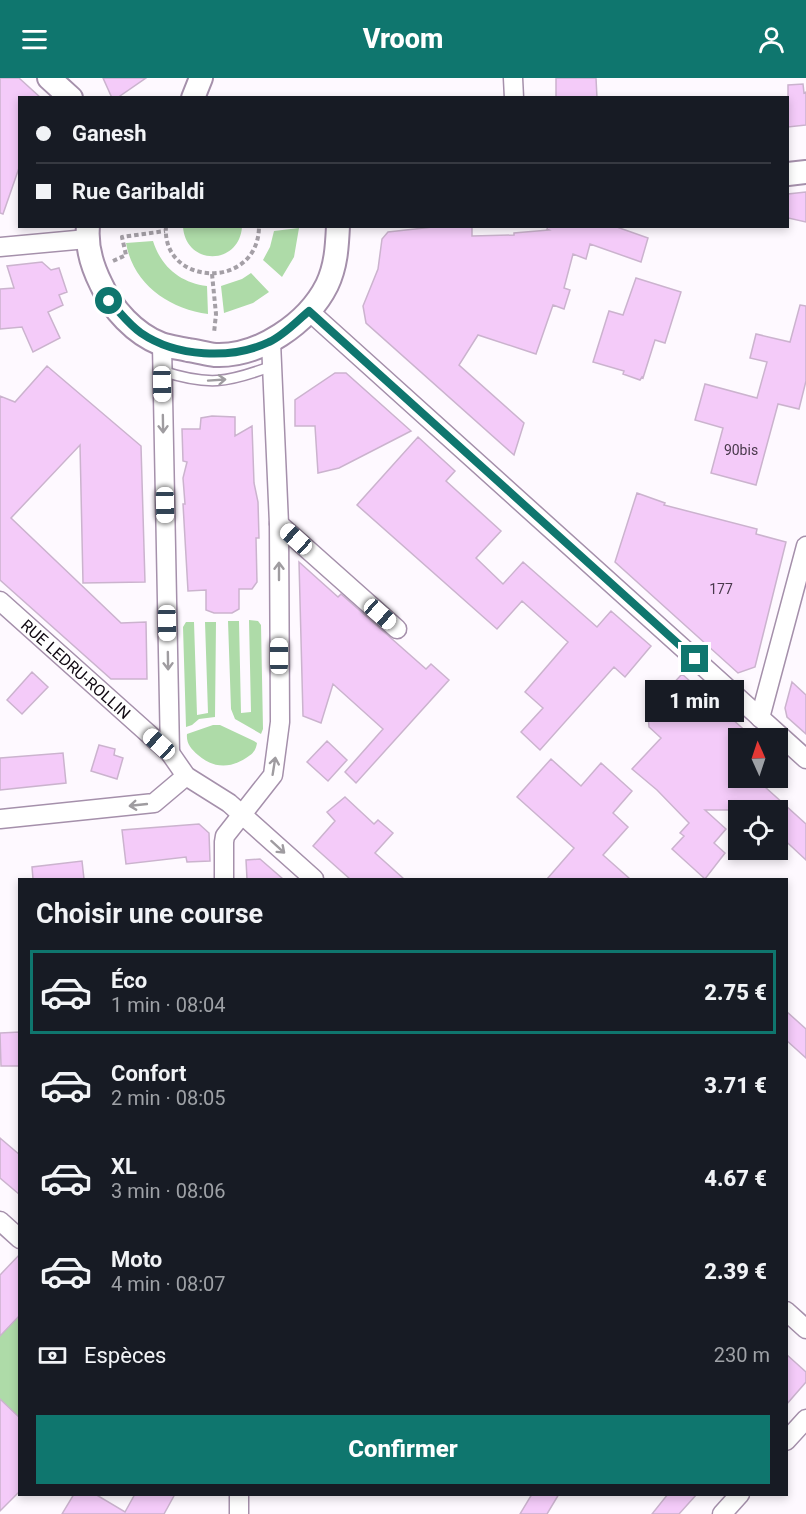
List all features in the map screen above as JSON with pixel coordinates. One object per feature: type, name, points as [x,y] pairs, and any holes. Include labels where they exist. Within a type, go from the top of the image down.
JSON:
[{"type":"street","points":[[49,78],[69,96]]},
{"type":"street","points":[[194,96],[201,78]]},
{"type":"street","points":[[513,78],[514,96]]},
{"type":"street","points":[[789,174],[806,172]]},
{"type":"street","points":[[0,247],[87,233],[94,269],[109,301],[140,332],[162,345],[215,355],[238,353],[271,342],[309,311],[326,285],[336,256],[338,228]]},
{"type":"street","points":[[309,311],[806,759]]},
{"type":"street","points":[[225,878],[225,836],[273,775],[280,722],[279,524],[271,342]]},
{"type":"street","points":[[162,345],[170,753]]},
{"type":"street","points":[[279,524],[397,628]]},
{"type":"street","points":[[760,718],[806,546]]},
{"type":"street","name":"RUE LEDRU-ROLLIN","points":[[0,601],[170,753],[186,776],[243,814],[313,878]]},
{"type":"street","points":[[0,819],[154,803],[186,776]]},
{"type":"street","points":[[0,1221],[18,1237]]},
{"type":"street","points":[[788,1313],[806,1329]]},
{"type":"street","points":[[788,1440],[806,1419]]},
{"type":"street","points":[[239,1496],[239,1514]]},
{"type":"street","points":[[722,1514],[738,1496]]},
{"type":"lane","points":[[162,371],[188,379],[215,382],[242,377],[272,366]]},
{"type":"path","points":[[126,255],[122,237],[166,229],[168,245],[176,257],[186,266],[198,272],[212,274],[233,269],[249,256],[256,243],[259,228]]},
{"type":"path","points":[[212,274],[216,314],[214,333]]},
{"type":"green space","points":[[183,228],[242,228],[239,240],[232,249],[223,254],[213,256],[202,254],[193,249],[186,240]]},
{"type":"green space","points":[[299,228],[294,257],[282,277],[263,260],[270,247],[274,231]]},
{"type":"green space","points":[[153,241],[161,259],[173,272],[189,281],[207,286],[208,314],[180,307],[167,300],[155,292],[136,271],[126,243]]},
{"type":"green space","points":[[251,273],[269,292],[253,303],[224,313],[221,286],[242,279]]},
{"type":"green space","points":[[249,620],[258,621],[261,625],[263,729],[261,734],[235,719],[231,709],[228,621],[239,621],[241,713],[251,712]]},
{"type":"green space","points":[[186,622],[194,622],[197,715],[208,713],[205,622],[216,622],[215,717],[199,719],[186,727],[183,627]]},
{"type":"green space","points":[[213,725],[220,725],[254,741],[257,743],[255,750],[240,762],[233,764],[221,766],[209,762],[195,753],[187,740],[187,734]]},
{"type":"green space","points":[[18,1316],[18,1490],[0,1478],[0,1336]]},
{"type":"building","points":[[0,78],[19,78],[39,96],[18,96],[18,171],[3,214],[0,213]]},
{"type":"building","points":[[103,78],[146,78],[120,96],[111,96]]},
{"type":"building","points":[[556,78],[596,78],[597,96],[556,96]]},
{"type":"building","points":[[803,84],[804,93],[806,92],[806,125],[789,127],[788,85]]},
{"type":"building","points":[[806,192],[806,222],[789,218],[789,194]]},
{"type":"building","points":[[424,228],[472,228],[472,236],[514,235],[514,233],[549,230],[547,228],[620,228],[648,238],[641,262],[590,244],[586,259],[573,254],[564,288],[570,290],[564,309],[553,305],[536,354],[478,335],[459,365],[524,423],[514,455],[366,323],[363,306],[378,269],[382,239],[388,232]]},
{"type":"building","points":[[42,262],[51,270],[59,268],[67,292],[59,295],[63,305],[48,312],[60,338],[33,352],[22,327],[0,329],[0,289],[14,288],[7,266]]},
{"type":"building","points":[[636,278],[681,292],[665,343],[655,340],[643,378],[640,380],[623,374],[624,371],[593,362],[609,311],[623,315]]},
{"type":"building","points":[[800,305],[806,306],[806,381],[799,409],[778,404],[756,485],[711,473],[723,428],[695,420],[705,384],[757,398],[767,362],[750,358],[756,334],[790,342]]},
{"type":"building","points":[[47,366],[141,446],[145,582],[83,583],[80,445],[11,518],[121,623],[146,622],[147,679],[111,679],[0,580],[0,396],[15,402]]},
{"type":"building","points":[[335,373],[346,373],[411,431],[339,468],[318,473],[315,426],[295,426],[295,400]]},
{"type":"building","points":[[235,417],[235,436],[252,426],[254,483],[258,502],[257,582],[252,589],[239,589],[239,609],[232,613],[214,613],[206,610],[206,590],[188,591],[183,504],[185,504],[183,478],[187,462],[183,461],[182,429],[200,429],[201,418]]},
{"type":"building","points":[[418,437],[455,471],[446,481],[501,531],[476,558],[503,584],[523,562],[597,627],[611,611],[651,646],[625,677],[614,667],[540,750],[521,732],[543,708],[525,692],[568,642],[522,601],[497,629],[357,505]]},
{"type":"building","points":[[637,493],[665,503],[664,505],[757,529],[756,534],[786,542],[755,667],[738,673],[615,562]]},
{"type":"building","points":[[299,562],[338,597],[341,594],[426,669],[431,664],[449,680],[356,783],[345,772],[383,729],[333,684],[321,723],[303,716]]},
{"type":"building","points":[[32,672],[48,687],[22,714],[7,700]]},
{"type":"building","points":[[682,674],[742,728],[728,728],[728,788],[766,788],[779,800],[728,800],[728,810],[705,810],[726,829],[714,843],[725,853],[706,878],[672,849],[684,836],[680,833],[689,823],[657,790],[632,769],[661,738],[649,727],[648,715],[658,704],[656,702]]},
{"type":"building","points":[[792,682],[806,695],[806,734],[787,717],[785,708]]},
{"type":"building","points":[[327,741],[347,760],[328,781],[307,762]]},
{"type":"building","points":[[99,745],[115,749],[114,755],[123,758],[117,779],[91,771]]},
{"type":"building","points":[[63,753],[66,783],[0,790],[0,758]]},
{"type":"building","points":[[551,759],[581,786],[601,763],[632,791],[613,813],[628,827],[603,855],[629,878],[548,878],[574,848],[517,797]]},
{"type":"building","points":[[345,797],[374,824],[378,820],[393,833],[375,853],[403,878],[349,878],[313,846],[335,821],[327,812]]},
{"type":"building","points":[[788,808],[806,824],[806,860],[788,843]]},
{"type":"building","points":[[199,824],[209,833],[210,861],[187,862],[186,857],[126,864],[122,830]]},
{"type":"building","points":[[260,859],[282,878],[247,878],[246,860]]},
{"type":"building","points":[[82,861],[84,878],[33,878],[32,867]]},
{"type":"building","points":[[788,1013],[806,1029],[806,1058],[788,1042]]},
{"type":"building","points":[[18,1032],[18,1066],[1,1066],[0,1033]]},
{"type":"building","points":[[0,1138],[18,1153],[18,1193],[0,1178]]},
{"type":"building","points":[[18,1256],[18,1317],[0,1336],[0,1275]]},
{"type":"building","points":[[788,1356],[806,1372],[806,1382],[788,1403]]},
{"type":"building","points":[[0,1399],[18,1416],[18,1493],[0,1511]]},
{"type":"building","points":[[73,1496],[98,1496],[125,1512],[134,1496],[174,1496],[164,1514],[62,1514]]},
{"type":"building","points":[[531,1496],[558,1496],[547,1514],[520,1514]]},
{"type":"building","points":[[666,1496],[695,1496],[679,1514],[652,1514]]},
{"type":"route","points":[[109,301],[140,332],[162,345],[215,355],[238,353],[271,342],[309,311],[695,659]]}]
